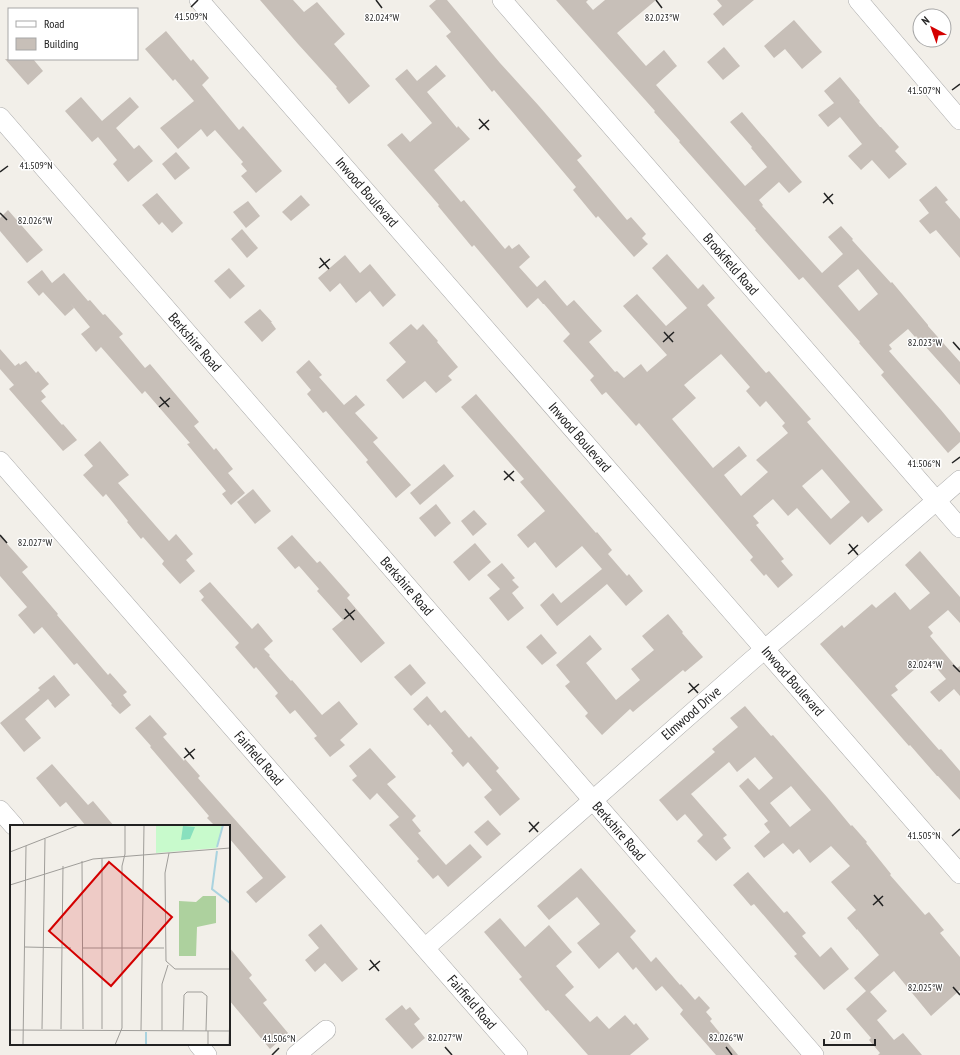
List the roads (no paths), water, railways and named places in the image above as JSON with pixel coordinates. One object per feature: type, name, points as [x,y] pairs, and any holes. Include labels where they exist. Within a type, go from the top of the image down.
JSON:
[{"type":"street","name":"Inwood Boulevard","points":[[200,0],[960,874]]},
{"type":"street","name":"Brookfield Road","points":[[502,0],[960,528]]},
{"type":"street","points":[[858,0],[960,120]]},
{"type":"street","name":"Berkshire Road","points":[[0,117],[814,1055]]},
{"type":"street","name":"Fairfield Road","points":[[0,460],[518,1055]]},
{"type":"street","name":"Elmwood Drive","points":[[424,948],[960,480]]},
{"type":"street","points":[[0,810],[13,825]]},
{"type":"street","points":[[296,1055],[326,1030]]},
{"type":"street","points":[[199,1045],[207,1055]]}]
